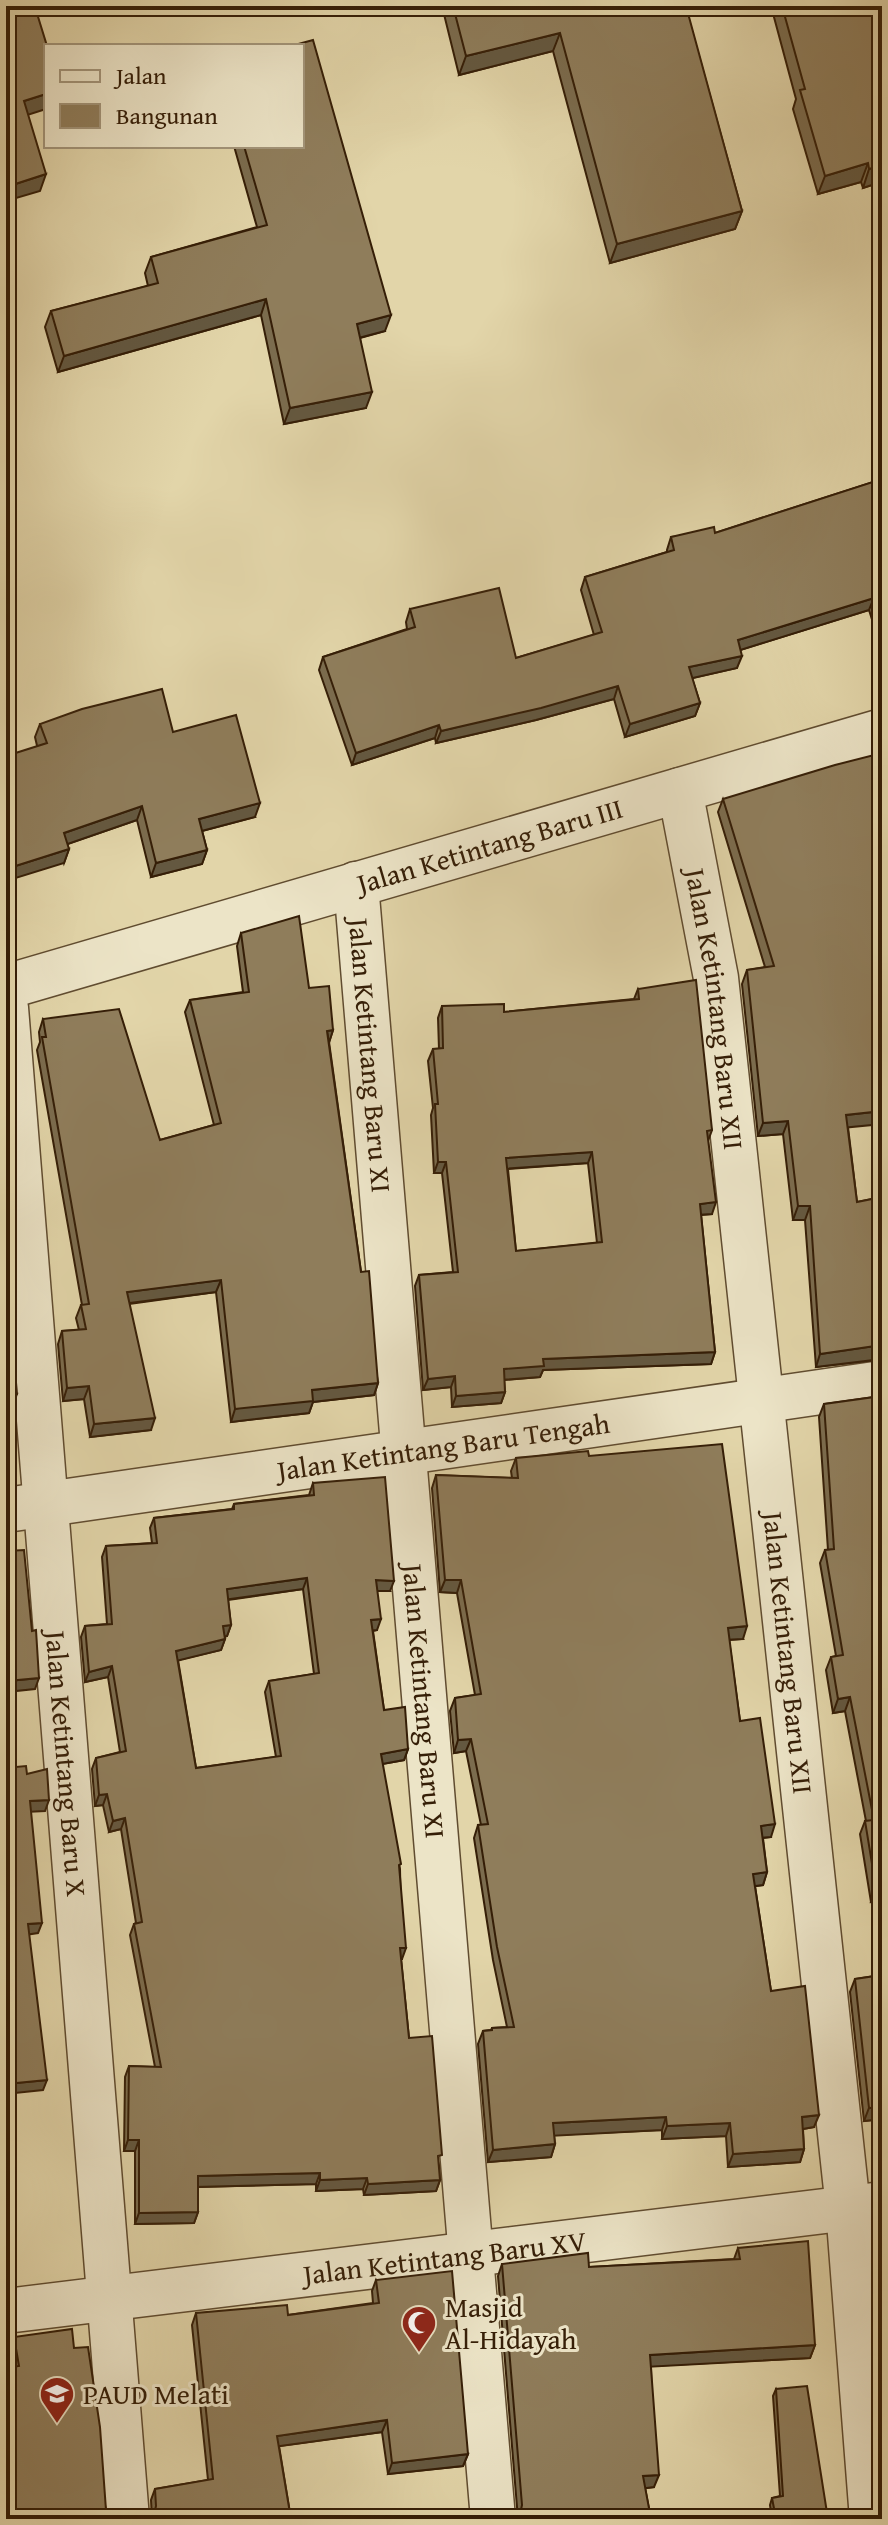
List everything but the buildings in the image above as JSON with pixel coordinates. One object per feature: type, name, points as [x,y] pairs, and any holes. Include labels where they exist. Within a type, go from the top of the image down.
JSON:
[{"type":"street","name":"Jalan Ketintang Baru III","points":[[6,987],[882,731]]},
{"type":"street","name":"Jalan Ketintang Baru XII","points":[[680,790],[716,978],[762,1401],[865,2206],[872,2519]]},
{"type":"street","name":"Jalan Ketintang Baru XI","points":[[356,884],[493,2519]]},
{"type":"street","name":"Jalan Ketintang Baru X","points":[[6,1008],[26,1507],[110,2298],[127,2519]]},
{"type":"street","name":"Jalan Ketintang Baru Tengah","points":[[26,1507],[882,1383]]},
{"type":"street","name":"Jalan Ketintang Baru XV","points":[[6,2311],[865,2206]]},
{"type":"place","name":"Masjid Al-Hidayah","points":[[419,2354]]},
{"type":"place","name":"PAUD Melati","points":[[57,2425]]}]
